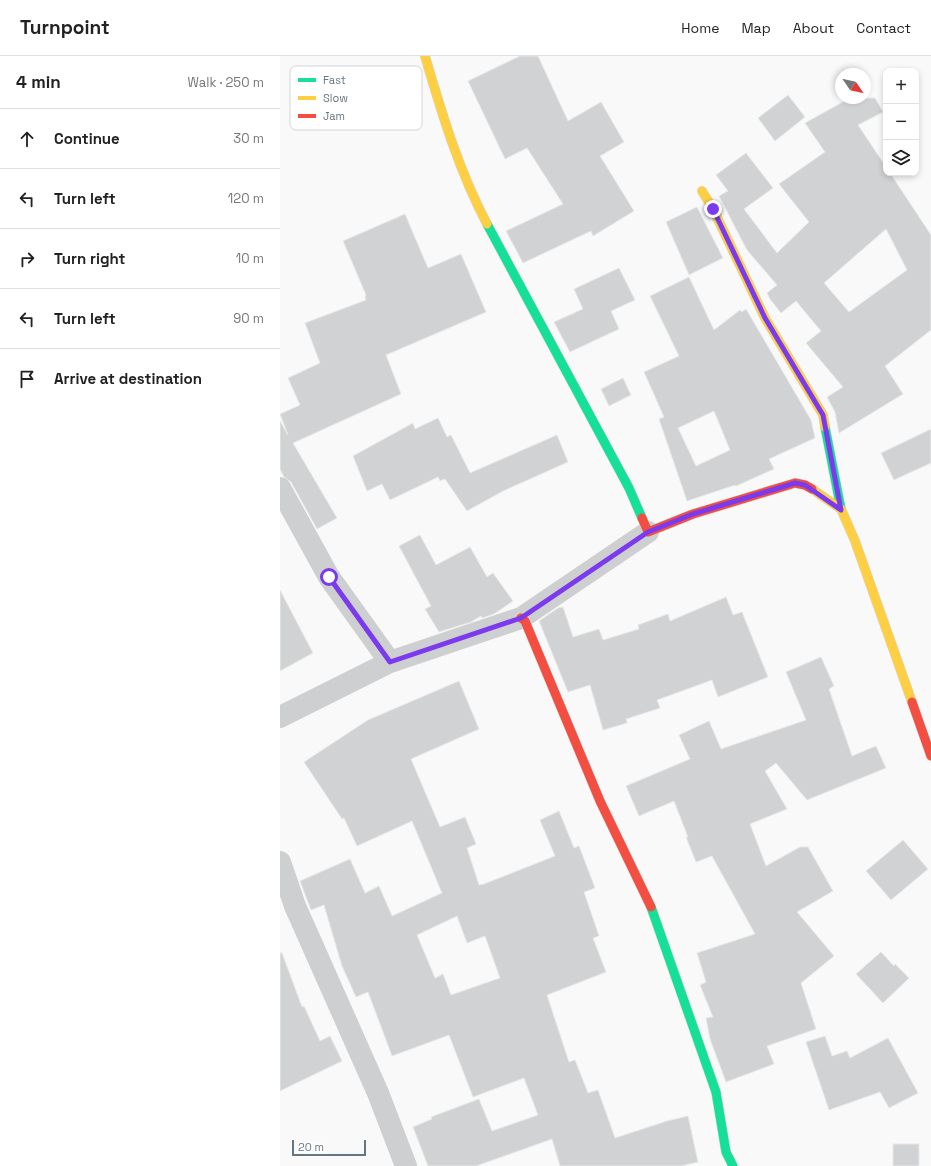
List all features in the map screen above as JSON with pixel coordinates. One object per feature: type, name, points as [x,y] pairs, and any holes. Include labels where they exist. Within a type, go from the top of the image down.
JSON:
[{"type":"street","points":[[425,56],[452,145],[476,203],[629,488],[648,532]]},
{"type":"street","points":[[702,190],[713,209],[765,318],[823,415],[841,510],[855,541],[931,756]]},
{"type":"street","points":[[280,717],[290,710],[390,662],[521,618],[648,532],[693,514],[795,483],[805,485],[841,510]]},
{"type":"street","points":[[280,488],[329,577],[390,662]]},
{"type":"street","points":[[521,618],[525,621],[600,801],[654,914],[658,934],[716,1092],[726,1152],[733,1166]]},
{"type":"street","points":[[280,862],[295,906],[378,1093],[406,1166]]},
{"type":"building","points":[[520,56],[538,56],[568,121],[601,102],[624,142],[600,156],[634,211],[593,236],[591,231],[523,263],[506,231],[563,204],[527,148],[505,159],[468,81]]},
{"type":"building","points":[[788,95],[805,117],[775,141],[758,118]]},
{"type":"building","points":[[871,98],[875,98],[883,112],[858,125],[883,162],[883,176],[892,176],[931,235],[931,330],[885,366],[903,394],[839,433],[835,412],[827,397],[843,387],[806,343],[821,331],[796,301],[781,313],[770,299],[767,293],[777,285],[747,250],[719,196],[728,191],[716,175],[746,153],[773,188],[744,209],[777,253],[809,222],[779,184],[825,152],[805,123],[839,104],[871,104]],"holes":[[[886,229],[907,270],[849,312],[824,283]]]},
{"type":"building","points":[[697,207],[723,258],[689,275],[666,222]]},
{"type":"building","points":[[405,214],[428,268],[461,254],[486,312],[386,355],[401,394],[293,443],[337,518],[317,529],[291,482],[284,477],[280,469],[280,421],[288,435],[280,414],[300,405],[288,378],[320,363],[305,323],[366,300],[366,295],[343,241]]},
{"type":"building","points":[[619,268],[635,300],[611,311],[619,329],[570,352],[554,322],[583,309],[574,289]]},
{"type":"building","points":[[689,277],[714,330],[740,310],[742,312],[746,309],[811,420],[815,438],[769,459],[774,469],[736,486],[735,485],[687,501],[659,419],[664,417],[644,372],[679,356],[650,296]],"holes":[[[714,411],[730,450],[696,466],[678,428]]]},
{"type":"building","points":[[623,378],[631,395],[609,406],[601,389]]},
{"type":"building","points":[[438,418],[447,437],[451,435],[470,473],[557,435],[568,462],[503,491],[467,511],[445,479],[440,481],[438,477],[390,500],[382,484],[367,491],[353,456],[413,423],[415,429]]},
{"type":"building","points":[[931,429],[931,463],[894,480],[881,453]]},
{"type":"building","points":[[420,535],[436,565],[470,547],[487,577],[493,573],[513,601],[494,614],[482,618],[481,616],[471,622],[439,632],[425,609],[431,606],[399,546]]},
{"type":"building","points":[[280,590],[313,653],[280,671]]},
{"type":"building","points":[[726,597],[733,615],[742,612],[768,677],[718,697],[712,680],[657,700],[660,708],[626,719],[627,723],[603,730],[590,685],[568,692],[539,621],[558,608],[563,607],[573,637],[599,629],[603,640],[639,629],[638,625],[668,614],[670,621]]},
{"type":"building","points":[[821,657],[834,686],[829,689],[852,756],[876,746],[886,768],[807,800],[776,763],[765,771],[787,809],[750,824],[766,866],[800,847],[808,847],[833,891],[797,912],[834,956],[801,983],[816,1029],[767,1046],[774,1064],[726,1082],[710,1039],[706,1018],[713,1017],[700,985],[706,982],[697,953],[755,934],[712,856],[696,862],[674,801],[639,816],[626,786],[690,759],[679,735],[709,721],[721,749],[806,720],[786,672]]},
{"type":"building","points":[[459,681],[479,729],[411,759],[440,827],[465,817],[476,844],[467,848],[479,885],[555,856],[540,820],[559,811],[574,848],[579,846],[595,888],[584,892],[599,936],[593,938],[606,972],[547,995],[569,1062],[575,1060],[588,1093],[598,1090],[615,1138],[667,1121],[688,1116],[698,1162],[681,1166],[560,1166],[552,1139],[476,1166],[428,1166],[413,1127],[432,1119],[431,1117],[479,1099],[492,1131],[538,1115],[524,1078],[473,1097],[449,1035],[392,1056],[368,992],[356,997],[342,966],[324,905],[311,910],[300,881],[350,859],[365,893],[379,886],[392,916],[442,893],[412,821],[357,846],[344,818],[342,819],[304,762],[368,720]],"holes":[[[457,916],[467,943],[485,936],[500,978],[451,995],[443,974],[435,978],[417,935]]]},
{"type":"building","points":[[903,840],[928,869],[891,900],[866,871]]},
{"type":"building","points":[[881,952],[894,966],[895,964],[909,978],[883,1003],[856,974]]},
{"type":"building","points":[[280,953],[282,953],[302,1007],[304,1006],[320,1041],[330,1036],[342,1061],[280,1091]]},
{"type":"building","points":[[825,1036],[832,1056],[847,1051],[850,1058],[888,1038],[918,1093],[889,1108],[880,1092],[829,1110],[806,1042]]},
{"type":"building","points":[[893,1144],[919,1144],[919,1166],[893,1166]]},
{"type":"traffic: fast","points":[[487,224],[629,488],[642,518]]},
{"type":"traffic: fast","points":[[825,427],[841,509]]},
{"type":"traffic: fast","points":[[651,907],[716,1092],[726,1152],[733,1166]]},
{"type":"traffic: slow","points":[[425,56],[460,163],[487,224]]},
{"type":"traffic: slow","points":[[702,191],[713,209],[765,318],[823,415],[825,427]]},
{"type":"traffic: slow","points":[[812,489],[841,509],[855,541],[912,702]]},
{"type":"traffic: jam","points":[[642,518],[648,532],[693,514],[795,483],[805,485],[812,489]]},
{"type":"traffic: jam","points":[[521,618],[525,621],[600,801],[651,907]]},
{"type":"traffic: jam","points":[[912,702],[931,756]]},
{"type":"route","points":[[329,577],[390,662],[521,618],[648,532],[693,514],[795,483],[805,485],[841,510],[823,415],[765,318],[713,209]]}]
